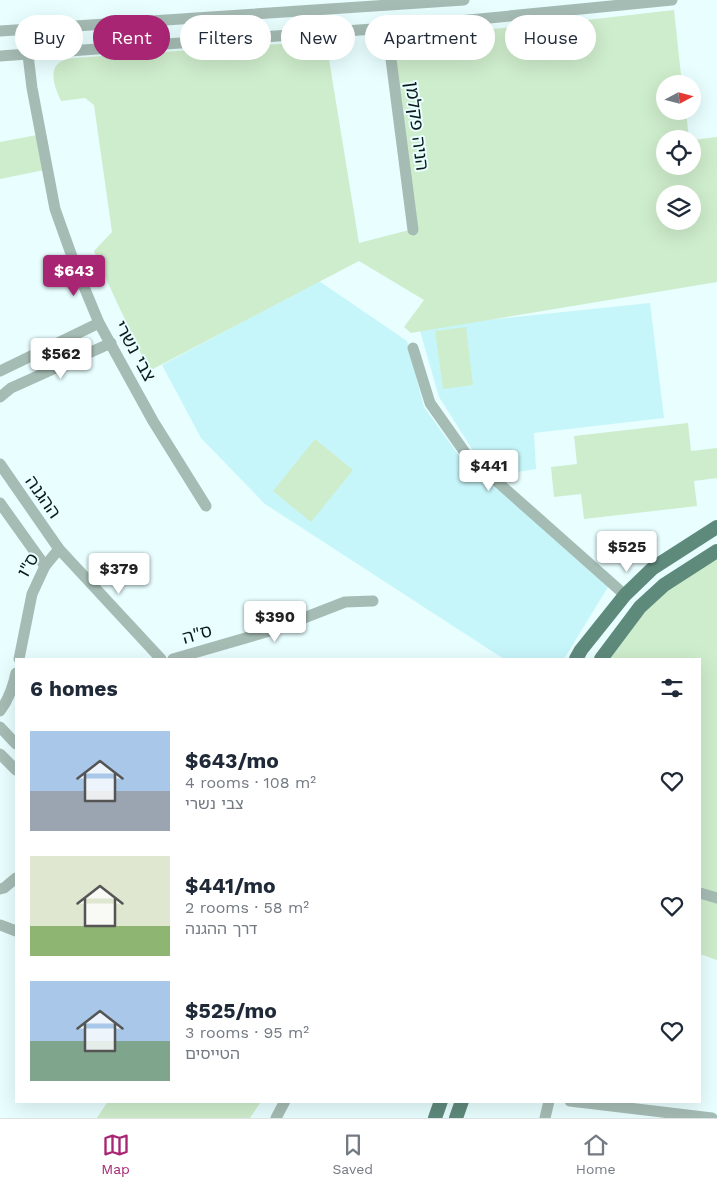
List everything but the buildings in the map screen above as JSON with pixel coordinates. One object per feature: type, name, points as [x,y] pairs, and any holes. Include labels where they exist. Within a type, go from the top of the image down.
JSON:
[{"type":"main road","points":[[577,658],[625,595],[653,568],[717,527]]},
{"type":"main road","points":[[602,658],[644,604],[664,585],[717,551]]},
{"type":"main road","points":[[435,1118],[440,1103]]},
{"type":"main road","points":[[456,1118],[461,1103]]},
{"type":"street","points":[[0,31],[464,0]]},
{"type":"street","points":[[495,17],[672,0]]},
{"type":"street","points":[[83,50],[365,30]]},
{"type":"street","points":[[0,56],[15,55]]},
{"type":"street","name":"צבי נשרי","points":[[29,60],[32,88],[55,208],[75,265],[99,323],[153,421],[206,506]]},
{"type":"street","name":"הניה פקלמן","points":[[391,60],[413,230]]},
{"type":"street","points":[[0,371],[99,323]]},
{"type":"street","points":[[0,396],[11,388],[111,343]]},
{"type":"street","points":[[413,348],[430,403],[466,454],[625,595]]},
{"type":"street","name":"ההגנה","points":[[0,464],[59,549],[160,658]]},
{"type":"street","points":[[0,503],[44,566]]},
{"type":"street","name":"ס\"ו","points":[[19,658],[28,608],[37,581],[44,566],[59,549]]},
{"type":"street","name":"ס\"ה","points":[[176,658],[273,630],[345,602],[373,601]]},
{"type":"street","points":[[0,711],[8,701],[15,679]]},
{"type":"street","points":[[0,727],[15,743]]},
{"type":"street","points":[[0,754],[15,769]]},
{"type":"street","points":[[1,887],[15,879]]},
{"type":"street","points":[[701,893],[716,898]]},
{"type":"street","points":[[0,925],[15,931]]},
{"type":"street","points":[[276,1118],[284,1103]]},
{"type":"street","points":[[545,1118],[548,1103]]},
{"type":"street","points":[[587,1103],[712,1118]]},
{"type":"shaded area","points":[[319,281],[407,341],[424,407],[460,457],[611,582],[565,658],[502,658],[265,504],[201,438],[162,365]]},
{"type":"shaded area","points":[[650,303],[664,418],[534,433],[536,469],[498,475],[472,449],[439,397],[419,327]]},
{"type":"green space","points":[[674,10],[681,75],[656,75],[656,120],[687,120],[688,130],[656,130],[656,175],[701,175],[701,139],[717,137],[717,282],[411,333],[404,327],[424,300],[359,261],[149,371],[94,251],[112,232],[94,105],[85,98],[61,101],[54,80],[55,68],[58,63],[64,60],[83,60],[83,57],[93,57],[93,60],[170,60],[170,51],[180,51],[180,60],[271,60],[271,45],[281,44],[281,60],[329,60],[359,243],[413,229],[391,60],[495,60],[495,29],[505,28],[505,60],[596,60],[596,19]]},
{"type":"green space","points":[[37,135],[44,170],[0,179],[0,142]]},
{"type":"green space","points":[[466,327],[473,385],[443,389],[435,331]]},
{"type":"green space","points":[[688,423],[691,451],[717,448],[717,478],[694,481],[697,506],[584,519],[581,494],[554,497],[551,467],[577,464],[574,436]]},
{"type":"green space","points":[[315,439],[353,470],[311,522],[273,491]]},
{"type":"green space","points":[[717,555],[717,960],[701,954],[701,658],[607,658],[664,589]]},
{"type":"green space","points":[[107,1103],[260,1103],[250,1118],[97,1118]]}]
